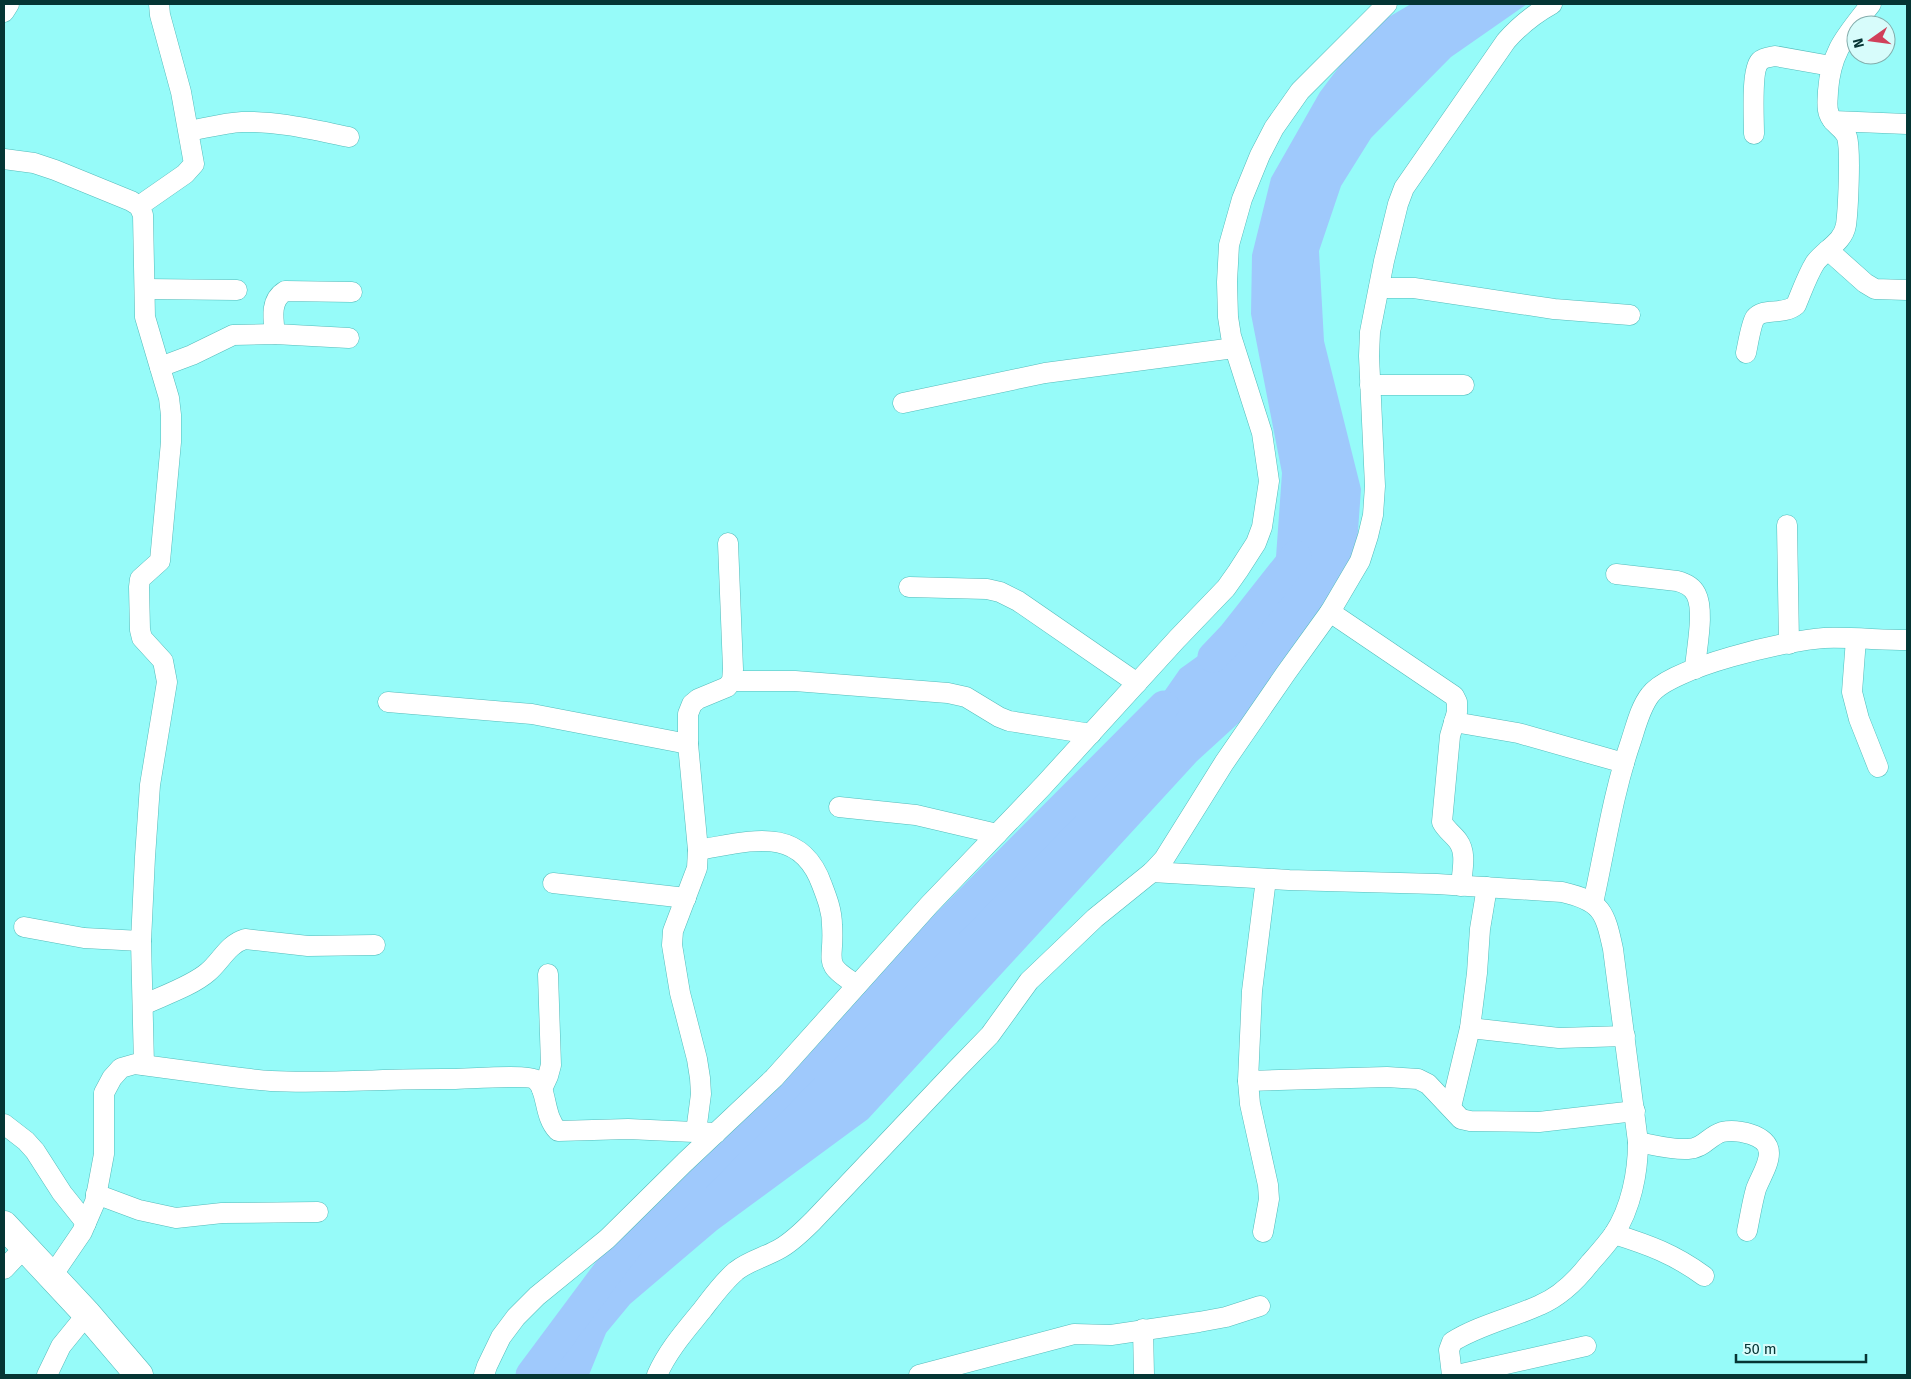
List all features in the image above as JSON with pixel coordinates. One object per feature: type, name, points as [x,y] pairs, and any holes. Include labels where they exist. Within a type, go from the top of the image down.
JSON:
[{"type":"main road","points":[[4,1225],[87,1314],[139,1375]]},
{"type":"street","points":[[4,12],[9,4]]},
{"type":"street","points":[[139,206],[194,164],[181,92],[160,15],[160,4]]},
{"type":"street","points":[[484,1375],[486,1366],[501,1337],[516,1317],[537,1296],[607,1239],[774,1078],[929,904],[1091,734],[1226,588],[1256,543],[1262,527],[1269,481],[1262,433],[1234,348],[1228,317],[1229,245],[1242,199],[1260,155],[1274,128],[1300,91],[1387,4]]},
{"type":"street","points":[[657,1375],[675,1342],[723,1283],[752,1261],[780,1249],[792,1241],[813,1221],[978,1049],[1029,981],[1095,918],[1152,872],[1164,859],[1224,763],[1330,612],[1360,561],[1373,515],[1375,478],[1369,356],[1370,332],[1398,204],[1404,188],[1506,41],[1522,24],[1552,4]]},
{"type":"street","points":[[1746,353],[1755,318],[1761,313],[1790,310],[1796,305],[1816,263],[1844,233],[1847,206],[1848,149],[1847,137],[1842,127],[1833,121],[1829,115],[1831,66],[1840,45],[1871,4]]},
{"type":"street","points":[[1754,134],[1755,78],[1756,67],[1760,62],[1768,57],[1775,56],[1831,66]]},
{"type":"street","points":[[1833,121],[1907,124]]},
{"type":"street","points":[[189,131],[240,122],[260,122],[348,137]]},
{"type":"street","points":[[4,159],[34,163],[55,170],[131,201],[139,206],[143,215],[145,317],[169,398],[171,415],[171,442],[160,561],[140,579],[138,599],[142,638],[163,661],[167,682],[150,785],[145,857],[141,941],[144,1065]]},
{"type":"street","points":[[1828,250],[1865,283],[1875,289],[1907,290]]},
{"type":"street","points":[[1379,288],[1414,288],[1554,309],[1630,315]]},
{"type":"street","points":[[145,289],[237,290]]},
{"type":"street","points":[[275,334],[273,317],[279,294],[286,291],[352,292]]},
{"type":"street","points":[[160,367],[192,355],[233,335],[275,334],[349,338]]},
{"type":"street","points":[[903,403],[1045,373],[1234,348]]},
{"type":"street","points":[[1370,385],[1464,385]]},
{"type":"street","points":[[1787,525],[1788,644]]},
{"type":"street","points":[[696,1132],[701,1094],[700,1078],[680,993],[672,945],[673,931],[697,868],[698,850],[688,744],[688,714],[692,704],[698,699],[727,687],[732,681],[728,542]]},
{"type":"street","points":[[1616,574],[1677,581],[1685,584],[1695,593],[1698,600],[1699,614],[1695,669]]},
{"type":"street","points":[[909,587],[987,589],[1000,592],[1026,606],[1137,683]]},
{"type":"street","points":[[1330,612],[1454,696],[1457,702],[1457,712],[1450,736],[1442,822],[1462,848],[1461,886]]},
{"type":"street","points":[[1593,903],[1624,763],[1643,707],[1656,689],[1677,676],[1723,658],[1788,644],[1825,638],[1907,640]]},
{"type":"street","points":[[1856,639],[1852,692],[1859,719],[1878,767]]},
{"type":"street","points":[[732,681],[804,682],[948,693],[966,697],[1009,721],[1091,734]]},
{"type":"street","points":[[388,702],[532,714],[688,744]]},
{"type":"street","points":[[1454,722],[1528,735],[1624,763]]},
{"type":"street","points":[[839,807],[916,815],[997,834]]},
{"type":"street","points":[[698,850],[759,840],[788,845],[799,851],[817,871],[832,916],[831,960],[833,968],[857,985]]},
{"type":"street","points":[[1152,872],[1562,892],[1582,896],[1593,903],[1602,913],[1608,927],[1635,1111],[1638,1160],[1631,1194],[1622,1220],[1614,1234],[1576,1280],[1560,1294],[1542,1304],[1452,1342],[1449,1350],[1452,1375]]},
{"type":"street","points":[[1264,1232],[1269,1199],[1268,1185],[1250,1104],[1248,1081],[1252,991],[1266,879]]},
{"type":"street","points":[[553,883],[686,898]]},
{"type":"street","points":[[1450,1108],[1470,1028],[1480,928],[1487,887]]},
{"type":"street","points":[[24,927],[84,938],[141,941]]},
{"type":"street","points":[[143,1006],[206,974],[237,941],[245,939],[308,946],[375,945]]},
{"type":"street","points":[[542,1089],[551,1065],[548,974]]},
{"type":"street","points":[[1470,1028],[1560,1038],[1625,1036]]},
{"type":"street","points":[[52,1276],[82,1232],[96,1194],[104,1154],[104,1093],[112,1078],[121,1068],[135,1064],[269,1081],[316,1082],[410,1078],[479,1079],[527,1077],[536,1080],[542,1089],[547,1114],[552,1125],[558,1131],[628,1129],[716,1133]]},
{"type":"street","points":[[1248,1081],[1418,1079],[1428,1084],[1461,1119],[1470,1121],[1521,1123],[1635,1111]]},
{"type":"street","points":[[4,1124],[35,1151],[66,1199],[86,1223]]},
{"type":"street","points":[[1638,1142],[1688,1149],[1705,1144],[1720,1133],[1730,1131],[1761,1138],[1769,1150],[1769,1159],[1755,1192],[1747,1231]]},
{"type":"street","points":[[96,1194],[139,1210],[176,1218],[227,1212],[318,1212]]},
{"type":"street","points":[[1614,1234],[1659,1249],[1687,1263],[1704,1276]]},
{"type":"street","points":[[4,1269],[25,1247]]},
{"type":"street","points":[[919,1375],[1074,1334],[1111,1335],[1226,1317],[1260,1306]]},
{"type":"street","points":[[47,1375],[61,1346],[87,1314]]},
{"type":"street","points":[[1143,1329],[1144,1375]]},
{"type":"street","points":[[1457,1375],[1586,1346]]},
{"type":"water","points":[[1411,4],[1527,4],[1451,57],[1371,138],[1341,186],[1319,251],[1324,341],[1361,489],[1357,545],[1342,580],[1254,709],[1197,761],[868,1119],[717,1230],[630,1304],[606,1333],[589,1375],[520,1375],[537,1350],[1123,751],[1180,669],[1262,610],[1275,571],[1282,473],[1251,314],[1252,255],[1271,178],[1320,92],[1357,43],[1387,18]]},
{"type":"waterway","points":[[1213,657],[1232,637],[1296,556]]},
{"type":"waterway","points":[[531,1375],[630,1242],[1164,706]]}]
